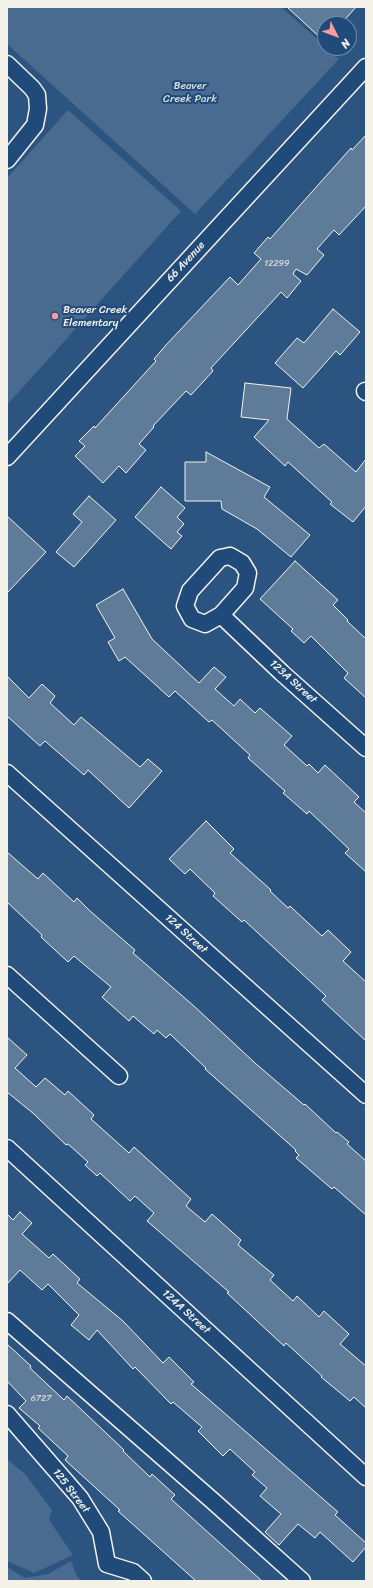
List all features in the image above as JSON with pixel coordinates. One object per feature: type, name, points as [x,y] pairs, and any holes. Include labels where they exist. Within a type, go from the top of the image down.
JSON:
[{"type":"street","points":[[7,64],[32,88],[37,95],[38,109],[35,125],[7,160]]},
{"type":"street","name":"66 Avenue","points":[[8,453],[366,67]]},
{"type":"street","name":"123A Street","points":[[221,615],[282,673],[366,748]]},
{"type":"street","name":"124 Street","points":[[7,773],[366,1095]]},
{"type":"street","points":[[7,975],[119,1076]]},
{"type":"street","name":"124A Street","points":[[7,1148],[366,1477]]},
{"type":"street","points":[[7,1320],[302,1581]]},
{"type":"street","name":"125 Street","points":[[7,1414],[80,1498],[101,1532],[107,1564],[133,1572],[143,1581]]},
{"type":"green space","name":"Beaver Creek Park","points":[[7,7],[281,7],[317,39],[317,56],[335,56],[339,59],[195,214],[7,44]]},
{"type":"green space","name":"Beaver Creek Elementary","points":[[68,110],[181,211],[7,405],[7,178]]},
{"type":"green space","points":[[7,1459],[25,1474],[52,1510],[49,1520],[73,1555],[34,1573],[7,1561]]},
{"type":"green space","points":[[71,1561],[76,1574],[81,1581],[7,1581],[7,1567],[25,1578],[48,1574]]},
{"type":"building","points":[[287,7],[356,7],[348,16],[317,16],[317,35]]},
{"type":"building","points":[[366,135],[366,206],[339,235],[334,230],[317,249],[324,255],[307,275],[296,269],[293,274],[301,281],[287,298],[281,292],[211,368],[213,371],[191,395],[186,391],[153,426],[154,427],[139,444],[146,450],[126,473],[119,466],[103,483],[75,456],[85,446],[79,441],[94,426],[95,428],[156,361],[154,359],[166,345],[230,277],[238,285],[261,259],[254,253],[268,237],[270,239],[351,148],[352,150]]},
{"type":"building","points":[[333,309],[360,332],[340,355],[336,351],[303,388],[275,363],[297,338],[304,343]]},
{"type":"building","points":[[245,383],[291,388],[287,419],[319,448],[324,444],[356,472],[366,459],[366,506],[353,522],[330,504],[332,502],[288,462],[285,466],[254,437],[269,420],[241,417]]},
{"type":"building","points":[[206,452],[270,487],[264,497],[310,535],[291,557],[257,529],[222,509],[221,501],[185,501],[185,462],[206,462]]},
{"type":"building","points":[[161,487],[185,508],[177,517],[184,524],[177,532],[182,536],[171,549],[135,517]]},
{"type":"building","points":[[89,496],[116,520],[74,567],[56,552],[82,522],[73,514]]},
{"type":"building","points":[[7,516],[46,552],[7,593]]},
{"type":"building","points":[[295,561],[338,600],[333,605],[366,639],[366,698],[344,678],[348,673],[311,636],[304,643],[291,631],[293,629],[260,599]]},
{"type":"building","points":[[123,589],[152,639],[199,683],[214,667],[226,677],[215,689],[234,706],[240,699],[255,713],[260,708],[292,736],[284,745],[307,766],[309,764],[318,773],[325,765],[359,797],[354,802],[366,813],[366,872],[345,853],[349,849],[309,811],[307,814],[283,793],[285,791],[248,758],[250,755],[212,720],[209,722],[175,691],[169,697],[125,657],[119,661],[108,642],[115,638],[96,605]]},
{"type":"building","points":[[7,676],[29,698],[42,684],[55,696],[50,703],[74,725],[81,717],[140,767],[148,759],[162,771],[129,808],[88,770],[84,775],[45,741],[40,746],[7,716]]},
{"type":"building","points":[[206,821],[234,849],[230,853],[271,890],[270,891],[288,908],[290,906],[322,936],[328,930],[351,952],[343,961],[366,982],[366,1041],[322,1000],[326,996],[244,920],[242,922],[213,896],[215,893],[190,869],[185,874],[169,859]]},
{"type":"building","points":[[7,852],[38,879],[43,873],[74,902],[77,898],[135,950],[133,953],[195,1007],[255,1063],[304,1105],[305,1104],[336,1133],[337,1132],[349,1142],[347,1144],[366,1161],[366,1215],[334,1187],[332,1189],[296,1158],[299,1155],[295,1151],[296,1150],[205,1069],[206,1068],[170,1034],[166,1038],[157,1030],[154,1034],[133,1016],[129,1021],[102,997],[111,987],[74,956],[68,962],[41,937],[42,935],[7,902]]},
{"type":"building","points":[[7,1037],[27,1055],[15,1068],[36,1087],[45,1078],[65,1095],[68,1091],[94,1115],[91,1119],[129,1153],[134,1147],[191,1199],[186,1206],[205,1222],[212,1214],[241,1240],[238,1245],[274,1275],[270,1280],[293,1301],[297,1296],[319,1317],[324,1311],[349,1334],[340,1344],[366,1366],[366,1408],[354,1397],[350,1401],[321,1377],[322,1376],[286,1343],[284,1346],[227,1293],[229,1292],[147,1221],[154,1213],[135,1196],[130,1201],[100,1173],[97,1176],[85,1165],[88,1162],[68,1144],[66,1145],[34,1114],[7,1092]]},
{"type":"building","points":[[20,1212],[32,1223],[22,1234],[49,1258],[53,1254],[80,1279],[77,1283],[123,1321],[163,1363],[169,1357],[194,1382],[191,1384],[338,1512],[335,1515],[366,1543],[366,1547],[353,1562],[320,1532],[315,1538],[298,1524],[279,1545],[265,1532],[281,1514],[260,1496],[267,1488],[252,1475],[255,1472],[230,1449],[223,1456],[198,1431],[202,1427],[173,1402],[171,1404],[135,1367],[133,1369],[97,1330],[89,1340],[71,1325],[79,1315],[48,1284],[42,1290],[20,1270],[7,1284],[7,1214],[13,1220]]},
{"type":"building","points":[[7,1344],[64,1400],[67,1396],[150,1477],[152,1474],[175,1495],[171,1499],[262,1581],[196,1581],[118,1511],[120,1510],[65,1460],[68,1456],[38,1428],[40,1426],[19,1408],[26,1401],[7,1381]]},
{"type":"place","name":"Beaver Creek Elementary","points":[[55,316]]}]
